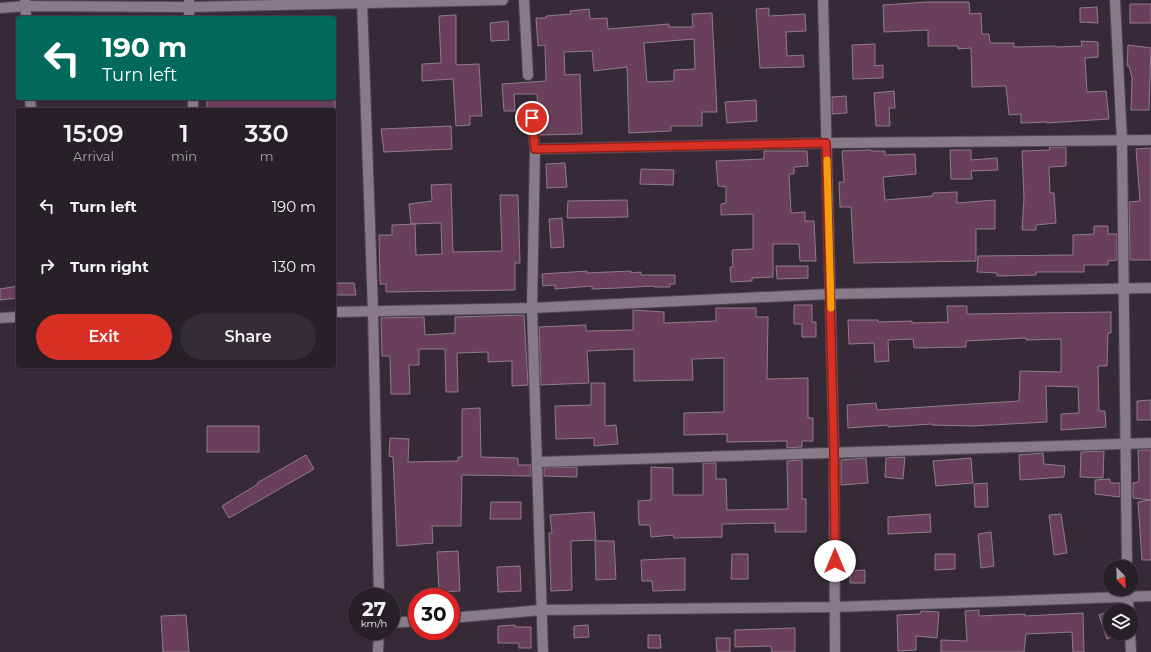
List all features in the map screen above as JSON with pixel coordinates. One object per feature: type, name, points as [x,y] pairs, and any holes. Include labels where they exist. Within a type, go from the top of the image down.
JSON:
[{"type":"street","points":[[0,8],[26,3],[189,4],[503,0]]},
{"type":"street","points":[[524,0],[528,75]]},
{"type":"street","points":[[823,0],[834,454],[836,652]]},
{"type":"street","points":[[1115,0],[1122,141],[1127,560]]},
{"type":"street","points":[[362,2],[373,310],[379,588]]},
{"type":"street","points":[[26,3],[26,16]]},
{"type":"street","points":[[189,4],[189,16]]},
{"type":"street","points":[[532,118],[535,149],[532,308],[543,652]]},
{"type":"street","points":[[535,149],[826,143],[1151,140]]},
{"type":"street","points":[[336,312],[532,308],[830,294],[1151,288]]},
{"type":"street","points":[[0,318],[16,317]]},
{"type":"street","points":[[538,462],[1151,444]]},
{"type":"street","points":[[460,617],[541,610],[835,607],[1103,594]]},
{"type":"street","points":[[1139,594],[1151,596]]},
{"type":"street","points":[[378,652],[379,640]]},
{"type":"street","points":[[1130,640],[1131,652]]},
{"type":"building","points":[[927,2],[969,2],[970,14],[981,13],[982,34],[989,34],[990,43],[1014,43],[1014,47],[1057,47],[1082,46],[1081,41],[1098,42],[1098,57],[1085,58],[1087,92],[1106,91],[1109,119],[1021,123],[1021,114],[1009,115],[1006,86],[972,87],[971,48],[958,49],[958,46],[928,46],[928,30],[884,32],[883,5]]},
{"type":"building","points":[[1130,4],[1151,4],[1151,23],[1130,23]]},
{"type":"building","points":[[1097,7],[1098,23],[1080,22],[1080,8]]},
{"type":"building","points":[[769,8],[769,16],[805,14],[806,31],[786,32],[787,56],[803,55],[804,67],[760,68],[756,9]]},
{"type":"building","points":[[589,9],[590,19],[607,18],[608,29],[669,24],[669,27],[693,27],[692,14],[712,13],[717,112],[702,112],[702,126],[671,126],[671,131],[629,133],[627,67],[594,71],[592,51],[564,52],[565,75],[580,74],[582,134],[540,135],[537,94],[514,94],[515,111],[504,111],[502,84],[546,81],[545,45],[538,46],[536,18],[571,14],[570,11]],"holes":[[[694,39],[695,69],[674,70],[674,81],[647,82],[644,43]]]},
{"type":"building","points":[[456,15],[456,65],[479,64],[482,116],[470,116],[470,125],[456,126],[453,79],[422,81],[422,64],[441,63],[439,16]]},
{"type":"building","points":[[508,21],[509,40],[491,41],[490,23]]},
{"type":"building","points":[[875,44],[875,66],[883,65],[883,78],[853,79],[852,45]]},
{"type":"building","points":[[1128,45],[1151,48],[1149,110],[1131,110],[1132,78],[1129,66],[1127,66]]},
{"type":"building","points":[[894,91],[895,108],[889,108],[890,126],[876,126],[874,93]]},
{"type":"building","points":[[846,96],[847,113],[832,114],[832,97]]},
{"type":"building","points":[[207,100],[335,100],[335,108],[207,108]]},
{"type":"building","points":[[756,100],[757,121],[727,123],[725,102]]},
{"type":"building","points":[[451,126],[452,149],[384,152],[381,129]]},
{"type":"building","points":[[1049,147],[1066,147],[1066,166],[1049,167],[1050,193],[1054,193],[1056,223],[1036,225],[1036,230],[1022,230],[1024,198],[1022,151],[1050,150]]},
{"type":"building","points":[[1151,148],[1151,260],[1130,260],[1129,202],[1140,201],[1136,149]]},
{"type":"building","points":[[950,150],[971,150],[971,160],[997,158],[998,170],[971,171],[972,179],[951,179]]},
{"type":"building","points":[[764,151],[807,151],[808,166],[794,167],[794,174],[789,174],[791,213],[805,212],[805,221],[814,221],[816,261],[800,261],[799,244],[773,244],[773,277],[752,278],[752,281],[731,282],[730,267],[733,267],[732,250],[753,249],[753,214],[721,215],[721,204],[726,203],[726,187],[718,186],[716,161],[764,159]]},
{"type":"building","points":[[842,151],[885,151],[885,155],[915,154],[916,174],[883,177],[885,200],[933,196],[933,193],[957,192],[957,203],[995,200],[995,229],[976,229],[976,261],[854,263],[851,207],[840,207],[839,182],[844,182]]},
{"type":"building","points":[[565,163],[567,187],[547,188],[546,164]]},
{"type":"building","points":[[641,169],[674,170],[673,185],[640,184]]},
{"type":"building","points":[[451,184],[453,252],[502,251],[500,195],[518,195],[520,263],[515,263],[515,290],[386,292],[386,284],[380,284],[379,235],[392,235],[392,225],[415,224],[416,255],[442,254],[441,223],[411,224],[409,204],[432,201],[431,185]]},
{"type":"building","points":[[627,200],[628,217],[567,218],[568,201]]},
{"type":"building","points":[[562,218],[564,247],[551,248],[549,219]]},
{"type":"building","points":[[1094,226],[1108,226],[1108,234],[1117,234],[1117,260],[1108,261],[1108,265],[1084,265],[1084,272],[1036,272],[1036,275],[997,276],[997,273],[977,272],[978,256],[1073,255],[1073,235],[1094,234]]},
{"type":"building","points":[[776,266],[808,266],[808,278],[777,279]]},
{"type":"building","points":[[587,271],[587,273],[631,271],[631,273],[641,272],[641,275],[675,275],[675,284],[670,284],[670,287],[654,286],[592,289],[592,286],[555,289],[555,285],[543,286],[542,274]]},
{"type":"building","points":[[336,283],[354,283],[356,295],[336,295]]},
{"type":"building","points":[[16,286],[16,298],[0,300],[0,289]]},
{"type":"building","points":[[794,305],[812,305],[812,322],[816,322],[816,337],[802,337],[802,324],[794,324]]},
{"type":"building","points":[[947,306],[967,306],[967,314],[1111,312],[1111,333],[1108,333],[1107,366],[1098,366],[1099,411],[1105,411],[1106,427],[1061,430],[1061,414],[1079,413],[1078,387],[1046,386],[1047,422],[973,426],[932,424],[888,427],[888,425],[848,428],[847,405],[876,403],[877,410],[1019,401],[1020,371],[1061,372],[1061,339],[1026,340],[1026,338],[966,341],[966,347],[914,348],[913,339],[888,340],[889,361],[875,362],[874,343],[849,344],[848,320],[878,320],[878,322],[912,321],[912,323],[948,322]]},
{"type":"building","points":[[716,308],[756,308],[756,317],[768,317],[767,379],[808,378],[808,418],[813,418],[813,441],[802,441],[802,447],[787,448],[787,441],[727,442],[727,434],[684,435],[684,413],[724,412],[724,358],[692,359],[693,380],[634,381],[634,349],[587,351],[589,383],[541,385],[539,327],[586,325],[586,331],[633,330],[633,310],[664,312],[664,323],[716,321]]},
{"type":"building","points":[[524,315],[528,385],[512,386],[512,361],[488,362],[488,352],[457,353],[458,392],[446,392],[445,349],[419,349],[419,365],[409,365],[410,394],[391,394],[390,356],[382,356],[381,318],[424,317],[425,335],[455,333],[455,317]]},
{"type":"building","points":[[591,383],[605,383],[605,426],[616,425],[618,444],[594,446],[594,438],[556,439],[555,406],[591,405]]},
{"type":"building","points":[[1151,400],[1151,420],[1137,420],[1137,401]]},
{"type":"building","points":[[480,408],[481,457],[518,458],[518,465],[531,465],[531,476],[462,475],[461,526],[432,526],[433,543],[397,546],[393,457],[389,456],[390,438],[409,439],[408,462],[458,461],[458,457],[462,457],[462,409]]},
{"type":"building","points":[[207,426],[259,426],[259,452],[207,452]]},
{"type":"building","points":[[1138,450],[1151,450],[1151,500],[1133,498],[1133,483],[1139,482]]},
{"type":"building","points":[[1104,451],[1103,478],[1080,477],[1081,452]]},
{"type":"building","points":[[1043,453],[1044,464],[1065,466],[1064,477],[1020,480],[1019,455]]},
{"type":"building","points":[[306,455],[314,469],[229,518],[222,506],[258,484],[257,483]]},
{"type":"building","points":[[905,457],[903,479],[885,477],[886,458]]},
{"type":"building","points":[[866,458],[868,483],[841,485],[841,460]]},
{"type":"building","points":[[971,458],[973,483],[936,486],[933,461]]},
{"type":"building","points":[[802,460],[802,499],[806,499],[806,532],[775,532],[775,523],[722,524],[722,537],[674,538],[673,535],[651,537],[650,525],[639,525],[638,501],[651,500],[651,467],[673,468],[673,495],[703,495],[703,463],[716,463],[716,479],[726,479],[727,510],[788,509],[787,461]]},
{"type":"building","points":[[577,467],[577,477],[544,476],[544,468]]},
{"type":"building","points":[[1110,479],[1110,483],[1120,483],[1120,497],[1095,494],[1095,480]]},
{"type":"building","points":[[987,483],[988,507],[975,507],[974,484]]},
{"type":"building","points":[[1151,500],[1151,560],[1142,560],[1138,502]]},
{"type":"building","points":[[491,502],[521,502],[521,519],[490,519]]},
{"type":"building","points":[[594,512],[596,540],[571,541],[572,590],[551,591],[549,533],[552,533],[550,515]]},
{"type":"building","points":[[930,514],[931,532],[888,534],[888,517]]},
{"type":"building","points":[[1061,514],[1067,553],[1054,555],[1049,515]]},
{"type":"building","points":[[991,532],[994,566],[981,568],[978,534]]},
{"type":"building","points":[[595,541],[614,541],[616,579],[596,580]]},
{"type":"building","points":[[458,551],[460,588],[439,588],[437,552]]},
{"type":"building","points":[[732,554],[748,554],[748,579],[731,579]]},
{"type":"building","points":[[935,554],[955,554],[955,569],[935,570]]},
{"type":"building","points":[[685,558],[685,590],[653,591],[652,581],[642,581],[641,560]]},
{"type":"building","points":[[520,566],[521,591],[498,592],[497,567]]},
{"type":"building","points":[[865,570],[865,583],[850,583],[850,571]]},
{"type":"building","points":[[979,610],[979,616],[1025,614],[1025,616],[1083,613],[1084,652],[1073,652],[1072,632],[1026,634],[1024,652],[941,652],[941,640],[967,641],[965,611]]},
{"type":"building","points":[[921,611],[939,612],[937,638],[916,636],[916,650],[898,651],[897,615],[920,614]]},
{"type":"building","points":[[1103,614],[1103,627],[1099,615]]},
{"type":"building","points":[[186,615],[189,652],[163,652],[161,616]]},
{"type":"building","points":[[515,625],[515,627],[531,627],[531,648],[519,648],[519,643],[498,643],[498,626]]},
{"type":"building","points":[[588,625],[589,637],[574,638],[574,626]]},
{"type":"building","points":[[795,628],[795,652],[772,652],[771,646],[735,647],[735,630]]},
{"type":"building","points":[[648,635],[660,635],[661,648],[648,648]]},
{"type":"building","points":[[716,638],[730,638],[730,652],[717,652]]},
{"type":"slow traffic","points":[[827,160],[831,308]]},
{"type":"route","points":[[532,118],[535,149],[826,143],[834,454],[835,561]]}]
